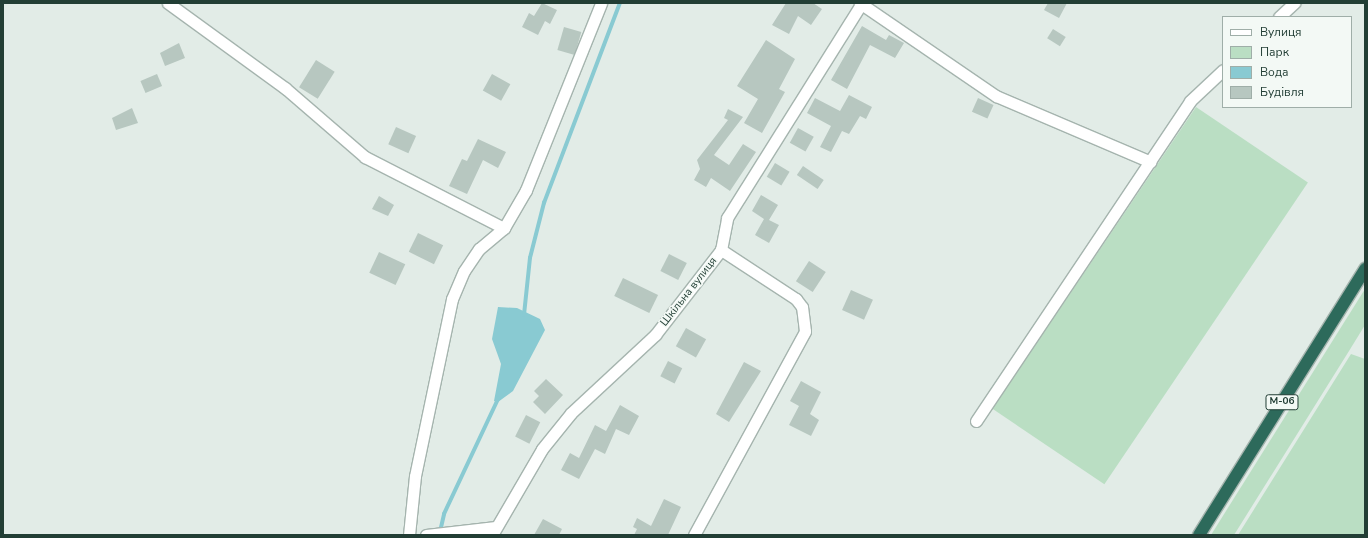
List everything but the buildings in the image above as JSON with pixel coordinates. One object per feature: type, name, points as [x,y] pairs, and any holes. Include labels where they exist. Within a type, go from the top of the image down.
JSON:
[{"type":"highway","name":"М-06","points":[[1200,535],[1365,269]]},
{"type":"street","points":[[168,3],[285,88],[364,157],[504,228]]},
{"type":"street","points":[[409,535],[415,476],[452,299],[464,271],[479,249],[504,228],[526,190],[601,3]]},
{"type":"street","points":[[861,3],[996,96],[1151,162]]},
{"type":"street","name":"Шкільна вулиця","points":[[494,531],[542,449],[571,413],[655,335],[721,250],[727,218],[861,3]]},
{"type":"street","points":[[1280,16],[1294,3]]},
{"type":"street","points":[[976,421],[1151,162],[1190,101],[1222,71]]},
{"type":"street","points":[[694,535],[805,330],[802,307],[796,299],[721,250]]},
{"type":"street","points":[[429,534],[456,529],[494,531]]},
{"type":"green space","points":[[1196,107],[1308,182],[1104,484],[992,409]]},
{"type":"green space","points":[[1365,289],[1365,325],[1234,535],[1211,535]]},
{"type":"green space","points":[[1351,354],[1365,359],[1365,535],[1238,535]]},
{"type":"water","points":[[498,307],[517,308],[540,319],[545,330],[513,391],[498,402],[494,401],[501,364],[492,339]]},
{"type":"waterway","points":[[524,315],[530,258],[544,203],[620,3]]},
{"type":"waterway","points":[[440,532],[444,514],[498,399]]}]
